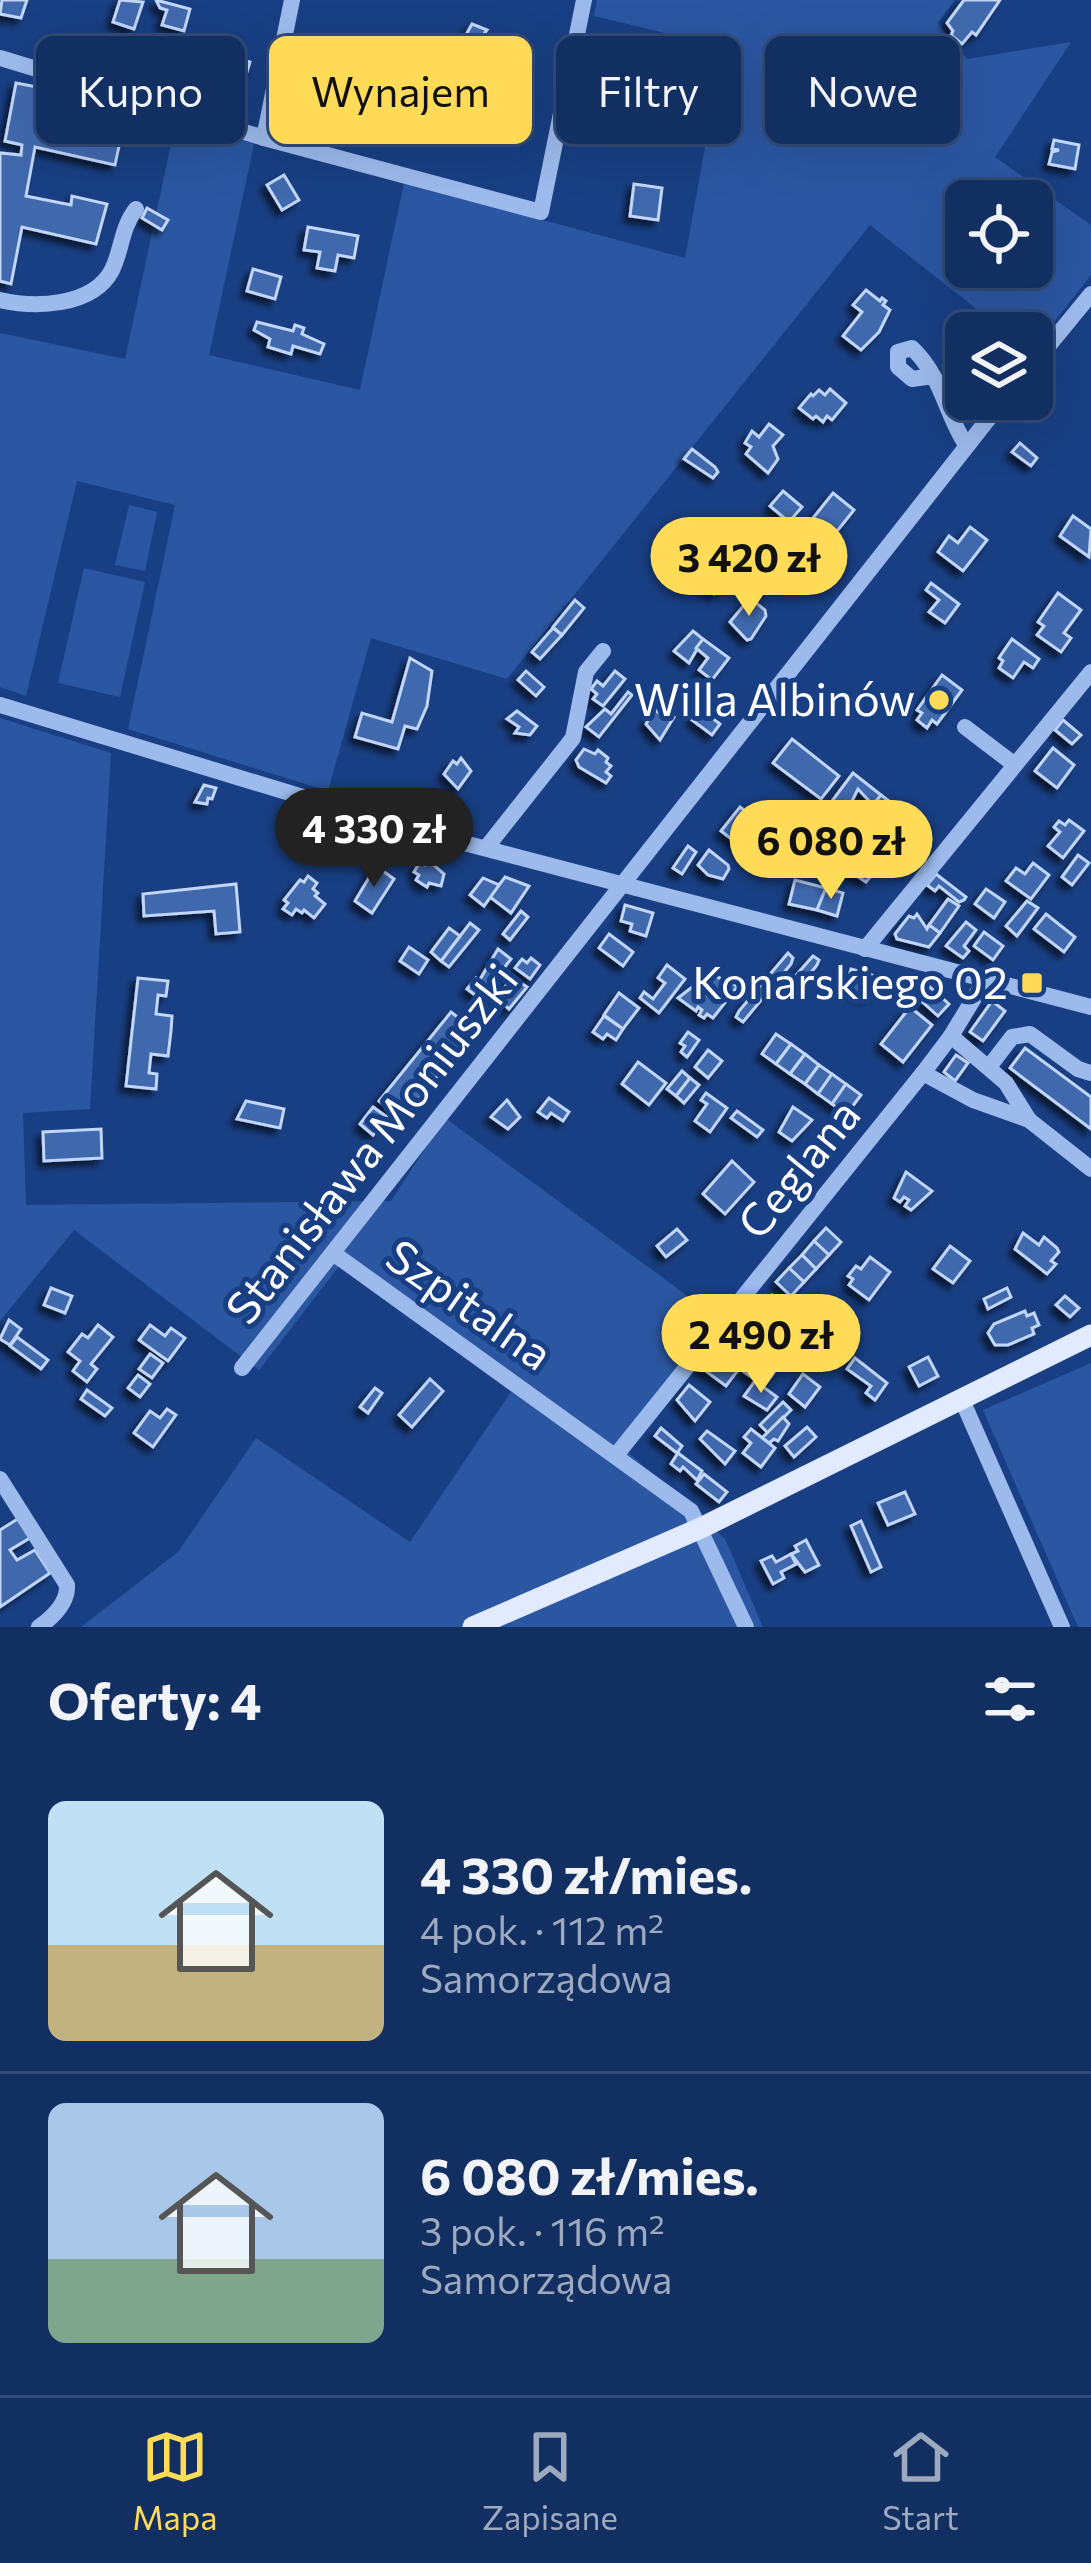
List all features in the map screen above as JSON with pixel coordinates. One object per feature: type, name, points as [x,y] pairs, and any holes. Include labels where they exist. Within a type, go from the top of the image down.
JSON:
[{"type":"main road","points":[[473,1627],[703,1527],[1091,1335]]},
{"type":"street","points":[[264,138],[292,0]]},
{"type":"street","points":[[0,58],[264,138],[541,212],[584,0]]},
{"type":"street","points":[[0,300],[47,305],[94,289],[110,275],[123,230],[136,209]]},
{"type":"street","points":[[1053,340],[1091,294]]},
{"type":"street","points":[[933,376],[966,445]]},
{"type":"street","name":"Stanisława Moniuszki","points":[[242,1368],[987,420]]},
{"type":"street","points":[[487,848],[574,738],[586,672],[603,651]]},
{"type":"street","points":[[865,949],[1091,673]]},
{"type":"street","points":[[0,705],[372,819],[1091,1006]]},
{"type":"street","points":[[965,727],[1015,765]]},
{"type":"street","name":"Ceglana","points":[[617,1454],[951,1036],[985,980]]},
{"type":"street","points":[[989,1067],[1012,1037],[1030,1034],[1078,1069],[1091,1072]]},
{"type":"street","points":[[951,1036],[1006,1083],[1029,1120]]},
{"type":"street","points":[[922,1073],[973,1100],[1029,1120],[1091,1169]]},
{"type":"street","name":"Szpitalna","points":[[333,1253],[692,1511],[746,1627]]},
{"type":"street","points":[[962,1400],[1062,1627]]},
{"type":"street","points":[[0,1479],[67,1585],[60,1606],[39,1627]]},
{"type":"shaded area","points":[[597,0],[955,0],[938,23],[948,36],[765,36],[765,144],[960,144],[960,50],[967,59],[1071,42],[995,157],[1027,180],[945,180],[945,284],[870,225],[507,679],[371,638],[328,791],[128,729],[175,505],[77,481],[26,696],[0,687],[0,333],[125,359],[171,144],[254,144],[209,355],[360,390],[404,183],[685,258],[706,144],[741,144],[741,36],[677,36],[594,16]]},
{"type":"shaded area","points":[[1053,198],[1091,225],[1091,275],[1053,323],[1053,312],[980,312],[950,288],[1053,288]]},
{"type":"shaded area","points":[[129,505],[157,512],[145,571],[115,565]]},
{"type":"shaded area","points":[[84,568],[145,582],[120,697],[58,683]]},
{"type":"shaded area","points":[[0,718],[111,753],[90,1109],[23,1113],[26,1205],[391,1201],[445,1118],[719,1319],[619,1444],[725,1539],[763,1627],[81,1627],[178,1552],[256,1438],[410,1542],[511,1392],[340,1265],[259,1370],[74,1230],[0,1321]]},
{"type":"shaded area","points":[[1091,1363],[1091,1627],[1078,1627],[983,1410]]},
{"type":"building","points":[[2,0],[27,0],[21,18],[0,14]]},
{"type":"building","points":[[120,0],[143,2],[134,29],[113,22]]},
{"type":"building","points":[[156,0],[190,9],[184,31],[162,25],[167,10]]},
{"type":"building","points":[[964,0],[1000,0],[976,35],[972,32],[962,44],[960,36],[951,35],[947,23]]},
{"type":"building","points":[[472,24],[487,30],[488,36],[465,36]]},
{"type":"building","points":[[16,83],[36,87],[36,144],[119,144],[115,165],[35,147],[26,196],[71,205],[72,196],[107,204],[96,244],[22,227],[11,284],[0,281],[0,153],[21,155],[22,145],[5,141]]},
{"type":"building","points":[[1054,140],[1079,145],[1075,169],[1049,164],[1052,152],[1059,150],[1052,149]]},
{"type":"building","points":[[284,175],[299,200],[282,210],[267,185]]},
{"type":"building","points":[[634,184],[662,188],[658,220],[630,216]]},
{"type":"building","points":[[147,208],[168,220],[162,230],[142,218]]},
{"type":"building","points":[[308,227],[358,236],[354,258],[338,255],[335,271],[317,268],[320,252],[304,250]]},
{"type":"building","points":[[253,269],[281,277],[275,299],[247,291]]},
{"type":"building","points":[[866,290],[886,301],[883,305],[890,310],[879,332],[861,350],[843,336],[862,312],[853,305]]},
{"type":"building","points":[[257,322],[293,331],[295,325],[304,328],[302,334],[324,344],[320,354],[293,346],[291,354],[268,347],[270,339],[254,330]]},
{"type":"building","points":[[830,389],[846,403],[832,420],[827,416],[823,422],[816,416],[813,419],[799,408],[811,394],[819,390],[825,395]]},
{"type":"building","points":[[769,424],[783,435],[773,446],[778,459],[768,473],[746,454],[751,447],[745,443],[752,431],[759,437]]},
{"type":"building","points":[[1020,443],[1037,458],[1031,466],[1012,452]]},
{"type":"building","points":[[692,449],[715,467],[718,472],[713,478],[684,459]]},
{"type":"building","points":[[783,491],[802,507],[789,522],[770,506]]},
{"type":"building","points":[[833,493],[854,510],[830,540],[809,523]]},
{"type":"building","points":[[1073,516],[1091,529],[1089,557],[1060,536]]},
{"type":"building","points":[[675,526],[692,540],[685,549],[671,546],[675,541],[668,535]]},
{"type":"building","points":[[970,527],[987,540],[963,571],[938,552],[949,536],[958,543]]},
{"type":"building","points":[[759,531],[768,546],[754,565],[737,551],[751,533],[755,536]]},
{"type":"building","points":[[805,549],[826,566],[814,580],[791,568]]},
{"type":"building","points":[[709,563],[727,576],[714,594],[696,581]]},
{"type":"building","points":[[931,583],[959,604],[945,623],[929,612],[939,600],[926,590]]},
{"type":"building","points":[[1058,593],[1081,610],[1064,633],[1071,638],[1061,652],[1037,635],[1044,626],[1038,622]]},
{"type":"building","points":[[750,598],[766,616],[747,640],[730,622]]},
{"type":"building","points":[[575,600],[584,608],[562,635],[553,627]]},
{"type":"building","points":[[553,628],[562,635],[540,659],[532,652]]},
{"type":"building","points":[[693,631],[703,639],[689,663],[674,651]]},
{"type":"building","points":[[703,639],[729,658],[712,680],[699,670],[708,658],[696,648]]},
{"type":"building","points":[[1012,639],[1039,659],[1033,668],[1024,662],[1013,678],[999,668],[1003,661],[999,658]]},
{"type":"building","points":[[410,658],[432,671],[427,706],[417,729],[405,726],[398,749],[355,737],[362,713],[392,722]]},
{"type":"building","points":[[526,671],[544,687],[536,696],[518,680]]},
{"type":"building","points":[[615,671],[625,679],[603,706],[593,699],[597,694],[591,689],[597,681],[603,686]]},
{"type":"building","name":"Willa Albinów","points":[[942,675],[962,690],[937,724],[932,720],[927,728],[917,720],[922,713],[917,710]]},
{"type":"building","points":[[628,692],[632,695],[599,737],[586,727],[605,709],[611,714]]},
{"type":"building","points":[[654,709],[665,718],[669,713],[674,717],[660,740],[646,724]]},
{"type":"building","points":[[701,709],[720,724],[712,735],[692,720]]},
{"type":"building","points":[[517,711],[537,726],[530,735],[515,733],[519,727],[507,719]]},
{"type":"building","points":[[1063,720],[1081,735],[1072,744],[1055,730]]},
{"type":"building","points":[[792,739],[839,776],[821,799],[773,763]]},
{"type":"building","points":[[1053,748],[1074,765],[1057,788],[1035,771]]},
{"type":"building","points":[[584,749],[595,754],[598,750],[608,758],[611,766],[606,772],[611,776],[606,783],[579,767],[576,760]]},
{"type":"building","points":[[461,758],[471,771],[458,789],[444,774]]},
{"type":"building","points":[[853,773],[881,795],[873,805],[858,789],[850,805],[846,802],[841,809],[832,801]]},
{"type":"building","points":[[204,785],[216,788],[212,799],[207,804],[195,802]]},
{"type":"building","points":[[881,795],[897,807],[889,817],[873,805]]},
{"type":"building","points":[[740,807],[787,844],[768,867],[721,831]]},
{"type":"building","points":[[867,811],[883,823],[879,828],[883,834],[878,841],[871,838],[867,843],[851,831],[855,819]]},
{"type":"building","points":[[1069,820],[1084,831],[1063,858],[1048,846],[1060,832],[1054,827]]},
{"type":"building","points":[[818,834],[840,851],[833,861],[811,843]]},
{"type":"building","points":[[688,846],[696,852],[682,874],[673,868]]},
{"type":"building","points":[[709,850],[728,865],[723,879],[708,875],[698,865]]},
{"type":"building","points":[[1078,855],[1089,863],[1072,885],[1062,877]]},
{"type":"building","points":[[847,856],[872,875],[866,882],[840,865]]},
{"type":"building","points":[[428,860],[444,874],[441,886],[429,883],[427,887],[416,880],[419,875],[414,872],[420,862],[425,865]]},
{"type":"building","points":[[1033,863],[1049,875],[1031,899],[1006,881],[1016,868],[1025,874]]},
{"type":"building","points":[[376,866],[394,879],[372,913],[355,901]]},
{"type":"building","points":[[936,874],[964,900],[959,902],[939,886],[935,891],[927,885]]},
{"type":"building","points":[[308,876],[317,883],[315,896],[325,904],[314,918],[304,910],[296,909],[292,915],[283,909],[288,903],[284,900]]},
{"type":"building","points":[[505,877],[529,886],[511,913],[490,897]]},
{"type":"building","points":[[483,878],[499,885],[484,906],[470,895]]},
{"type":"building","points":[[795,880],[826,888],[817,910],[789,904]]},
{"type":"building","points":[[236,884],[240,932],[216,934],[214,911],[144,916],[143,894]]},
{"type":"building","points":[[826,888],[843,893],[837,916],[817,910]]},
{"type":"building","points":[[986,889],[1005,902],[994,918],[975,904]]},
{"type":"building","points":[[948,899],[959,906],[940,933],[929,925]]},
{"type":"building","points":[[1027,901],[1038,908],[1017,936],[1006,926]]},
{"type":"building","points":[[625,905],[653,913],[646,936],[630,931],[632,924],[621,921]]},
{"type":"building","points":[[521,911],[528,917],[510,940],[503,934]]},
{"type":"building","points":[[917,914],[927,929],[929,925],[940,933],[929,947],[897,939],[895,934],[909,916]]},
{"type":"building","points":[[1046,914],[1075,937],[1064,952],[1034,929]]},
{"type":"building","points":[[966,922],[976,930],[964,946],[969,951],[963,958],[946,946]]},
{"type":"building","points":[[470,923],[479,930],[449,967],[441,961]]},
{"type":"building","points":[[449,928],[460,936],[441,961],[431,952]]},
{"type":"building","points":[[984,932],[1003,946],[993,960],[974,946]]},
{"type":"building","points":[[609,934],[633,952],[623,966],[599,948]]},
{"type":"building","points":[[409,947],[428,960],[419,974],[400,961]]},
{"type":"building","points":[[498,949],[511,959],[480,999],[467,989],[476,978],[479,981]]},
{"type":"building","points":[[788,953],[791,964],[743,1022],[736,1017],[739,1011]]},
{"type":"building","points":[[813,956],[819,960],[817,965],[798,989],[790,982]]},
{"type":"building","points":[[531,958],[540,965],[530,979],[515,968],[522,959],[527,963]]},
{"type":"building","points":[[667,965],[685,979],[659,1013],[640,998],[644,992],[653,999],[665,983],[658,978]]},
{"type":"building","points":[[851,969],[875,976],[875,993],[870,991],[868,997],[845,990]]},
{"type":"building","points":[[715,976],[738,986],[713,1018],[707,1014],[704,1018],[699,1015],[702,1010],[678,998],[695,985],[707,995]]},
{"type":"building","points":[[512,977],[527,987],[509,1009],[497,998]]},
{"type":"building","points":[[138,978],[168,981],[166,996],[158,995],[156,1014],[172,1016],[168,1056],[151,1054],[149,1073],[157,1074],[156,1089],[126,1086]]},
{"type":"building","points":[[930,987],[949,1004],[938,1016],[919,999]]},
{"type":"building","points":[[619,993],[639,1008],[623,1029],[604,1015]]},
{"type":"building","points":[[992,1001],[1005,1011],[983,1041],[970,1032]]},
{"type":"building","points":[[910,1007],[932,1025],[903,1062],[881,1044]]},
{"type":"building","points":[[451,1012],[474,1030],[402,1120],[379,1101]]},
{"type":"building","points":[[604,1016],[623,1029],[616,1040],[593,1032]]},
{"type":"building","points":[[688,1032],[699,1040],[687,1057],[680,1043]]},
{"type":"building","points":[[776,1034],[791,1044],[776,1064],[762,1054]]},
{"type":"building","points":[[791,1044],[805,1054],[790,1074],[776,1064]]},
{"type":"building","points":[[1025,1048],[1091,1097],[1091,1129],[1010,1068]]},
{"type":"building","points":[[708,1050],[722,1061],[708,1078],[695,1067]]},
{"type":"building","points":[[805,1054],[819,1065],[805,1084],[790,1074]]},
{"type":"building","points":[[956,1055],[968,1063],[955,1081],[944,1072]]},
{"type":"building","points":[[638,1062],[666,1083],[649,1105],[622,1084]]},
{"type":"building","points":[[819,1065],[832,1074],[818,1094],[805,1084]]},
{"type":"building","points":[[682,1071],[690,1078],[676,1096],[667,1089]]},
{"type":"building","points":[[832,1074],[846,1084],[832,1104],[818,1094]]},
{"type":"building","points":[[690,1078],[699,1085],[684,1103],[676,1096]]},
{"type":"building","points":[[846,1084],[861,1095],[846,1115],[832,1104]]},
{"type":"building","points":[[706,1093],[727,1108],[710,1132],[695,1121],[707,1104],[701,1100]]},
{"type":"building","points":[[549,1098],[569,1112],[563,1121],[538,1112]]},
{"type":"building","points":[[507,1100],[520,1117],[508,1129],[491,1117]]},
{"type":"building","points":[[246,1101],[284,1109],[280,1128],[237,1119]]},
{"type":"building","points":[[373,1107],[387,1117],[373,1135],[360,1124]]},
{"type":"building","points":[[793,1107],[812,1120],[792,1141],[779,1132]]},
{"type":"building","points":[[737,1111],[763,1130],[757,1137],[731,1118]]},
{"type":"building","points":[[101,1129],[102,1158],[44,1161],[43,1132]]},
{"type":"building","points":[[732,1161],[754,1182],[725,1214],[703,1194]]},
{"type":"building","points":[[906,1172],[932,1191],[911,1210],[905,1206],[909,1200],[894,1198]]},
{"type":"building","points":[[826,1228],[841,1242],[829,1255],[814,1241]]},
{"type":"building","points":[[677,1229],[687,1240],[666,1257],[657,1246]]},
{"type":"building","points":[[1023,1233],[1039,1245],[1044,1237],[1057,1248],[1051,1261],[1056,1264],[1047,1274],[1015,1249]]},
{"type":"building","points":[[814,1241],[829,1255],[816,1269],[802,1255]]},
{"type":"building","points":[[950,1246],[970,1261],[953,1283],[933,1269]]},
{"type":"building","points":[[802,1255],[816,1269],[804,1282],[789,1268]]},
{"type":"building","points":[[870,1257],[890,1272],[869,1300],[849,1285],[853,1279],[848,1276]]},
{"type":"building","points":[[789,1268],[804,1282],[791,1296],[776,1282]]},
{"type":"building","points":[[51,1288],[72,1296],[65,1313],[44,1305]]},
{"type":"building","points":[[1007,1288],[1011,1297],[988,1309],[984,1299]]},
{"type":"building","points":[[772,1295],[802,1319],[789,1335],[775,1325],[781,1318],[764,1305]]},
{"type":"building","points":[[1065,1296],[1079,1308],[1070,1317],[1056,1305]]},
{"type":"building","points":[[1025,1311],[1027,1316],[1034,1313],[1039,1325],[1032,1328],[1034,1334],[995,1345],[988,1333],[994,1324]]},
{"type":"building","points":[[9,1320],[21,1329],[10,1345],[0,1339]]},
{"type":"building","points":[[98,1325],[113,1337],[91,1364],[97,1369],[87,1382],[73,1371],[80,1361],[68,1352],[82,1334],[88,1338]]},
{"type":"building","points":[[150,1325],[165,1336],[171,1328],[185,1338],[168,1361],[139,1340]]},
{"type":"building","points":[[819,1331],[844,1350],[838,1359],[823,1353],[826,1349],[813,1339]]},
{"type":"building","points":[[17,1337],[48,1360],[41,1369],[10,1346]]},
{"type":"building","points":[[759,1351],[779,1366],[764,1386],[744,1372]]},
{"type":"building","points":[[150,1354],[163,1363],[152,1378],[139,1369]]},
{"type":"building","points":[[717,1354],[738,1370],[726,1386],[699,1366],[706,1357],[712,1361]]},
{"type":"building","points":[[928,1357],[938,1376],[919,1386],[909,1367]]},
{"type":"building","points":[[855,1358],[887,1383],[875,1400],[866,1393],[871,1386],[847,1369]]},
{"type":"building","points":[[803,1374],[820,1387],[805,1407],[789,1394]]},
{"type":"building","points":[[138,1375],[150,1384],[140,1397],[128,1388]]},
{"type":"building","points":[[430,1379],[443,1391],[412,1427],[399,1415]]},
{"type":"building","points":[[755,1381],[777,1397],[767,1410],[744,1396]]},
{"type":"building","points":[[689,1385],[710,1402],[695,1421],[677,1400]]},
{"type":"building","points":[[375,1388],[382,1393],[368,1413],[360,1407]]},
{"type":"building","points":[[87,1390],[112,1408],[105,1416],[81,1399]]},
{"type":"building","points":[[783,1402],[791,1410],[768,1433],[760,1425]]},
{"type":"building","points":[[167,1409],[176,1415],[153,1447],[134,1433],[150,1411],[160,1418]]},
{"type":"building","points":[[783,1417],[789,1424],[778,1441],[769,1443],[762,1438]]},
{"type":"building","points":[[807,1427],[816,1437],[794,1457],[785,1446]]},
{"type":"building","points":[[661,1428],[682,1446],[677,1453],[655,1436]]},
{"type":"building","points":[[751,1429],[775,1448],[761,1467],[743,1453],[751,1443],[744,1437]]},
{"type":"building","points":[[707,1431],[735,1451],[725,1464],[700,1439]]},
{"type":"building","points":[[678,1453],[702,1471],[697,1480],[683,1467],[680,1471],[671,1464]]},
{"type":"building","points":[[704,1474],[727,1492],[719,1502],[696,1484]]},
{"type":"building","points":[[905,1492],[915,1514],[888,1525],[878,1503]]},
{"type":"building","points":[[19,1518],[30,1538],[10,1550],[17,1560],[35,1550],[50,1573],[0,1607],[0,1530]]},
{"type":"building","points":[[861,1521],[881,1567],[871,1572],[851,1526]]},
{"type":"building","points":[[806,1540],[819,1565],[805,1572],[791,1554]]},
{"type":"building","points":[[791,1554],[796,1564],[781,1572],[784,1578],[773,1584],[761,1561],[772,1556],[776,1562]]},
{"type":"place","name":"Willa Albinów","points":[[939,700]]},
{"type":"place","name":"Konarskiego 02","points":[[1032,983]]}]
